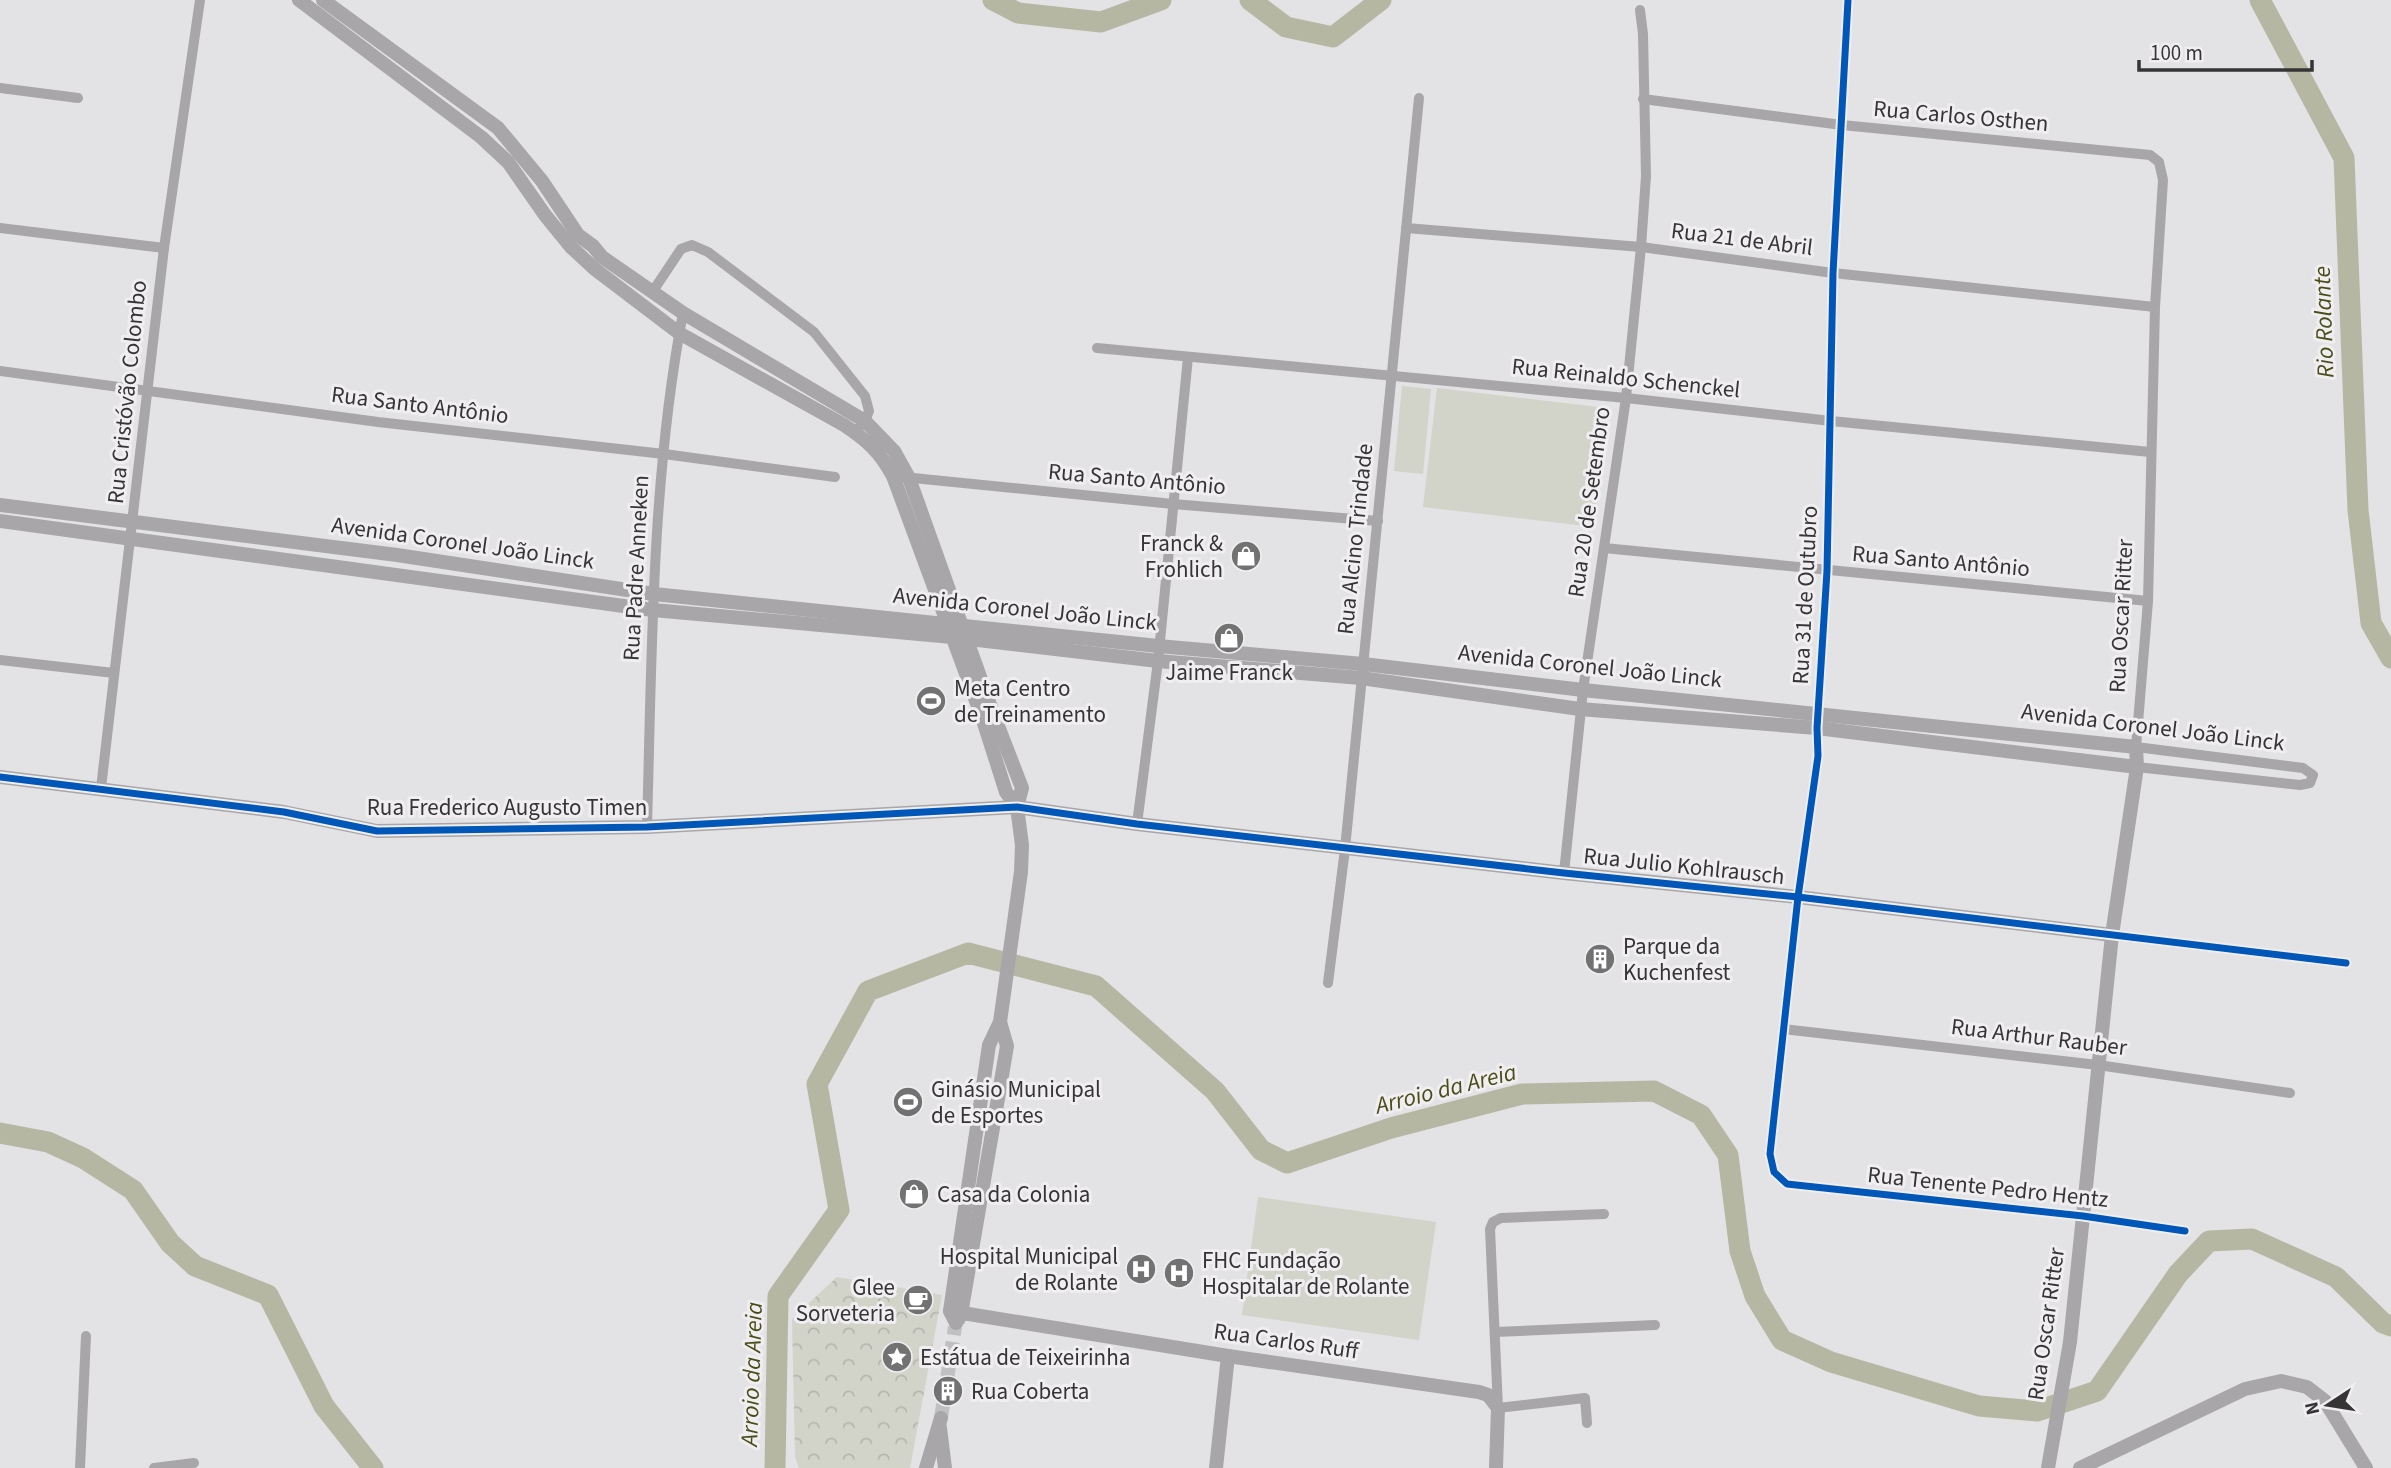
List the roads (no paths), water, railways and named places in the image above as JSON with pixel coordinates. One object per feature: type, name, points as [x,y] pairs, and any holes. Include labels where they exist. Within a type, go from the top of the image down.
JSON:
[{"type":"main road","points":[[299,0],[498,128],[536,172],[578,235],[620,271],[683,313],[865,421],[894,451],[909,478],[946,623],[1022,788],[1017,807],[1022,845],[1014,925],[1000,1023],[989,1045],[974,1149],[956,1319]]},
{"type":"main road","points":[[323,0],[365,40],[508,162],[571,247],[596,270],[679,333],[855,432],[881,455],[965,633],[987,715]]},
{"type":"main road","points":[[0,505],[133,531]]},
{"type":"main road","points":[[0,521],[133,531]]},
{"type":"main road","name":"Avenida Coronel João Linck","points":[[133,531],[397,555],[952,637],[965,633]]},
{"type":"main road","name":"Avenida Coronel João Linck","points":[[133,531],[653,610],[946,623],[965,633],[1158,653],[1583,690],[2137,767]]},
{"type":"main road","name":"Avenida Coronel João Linck","points":[[1362,671],[1580,709],[1818,721],[2136,747]]},
{"type":"main road","name":"Rua Oscar Ritter","points":[[2048,1461],[2070,1342],[2112,935],[2137,767],[2136,747]]},
{"type":"main road","name":"Rua Frederico Augusto Timen","points":[[0,777],[284,812],[377,831],[648,827],[1017,807]]},
{"type":"main road","name":"Rua Julio Kohlrausch","points":[[1017,807],[1345,849],[1798,897],[2112,935]]},
{"type":"main road","points":[[956,1319],[1007,1046],[1000,1023]]},
{"type":"main road","points":[[974,1149],[989,1153]]},
{"type":"main road","name":"Rua Carlos Ruff","points":[[956,1319],[1479,1392],[1488,1395],[1498,1408]]},
{"type":"main road","points":[[1216,1468],[1228,1356]]},
{"type":"main road","points":[[2081,1468],[2245,1389],[2281,1381],[2307,1387],[2325,1401],[2366,1468]]},
{"type":"main road","points":[[1496,1468],[1498,1408]]},
{"type":"main road","points":[[926,1468],[930,1447],[940,1422],[945,1468]]},
{"type":"street","name":"Rua Cristóvão Colombo","points":[[101,788],[164,248],[200,0]]},
{"type":"street","name":"Rua 31 de Outubro","points":[[1787,1184],[1774,1172],[1770,1154],[1798,897],[1818,756],[1827,571],[1833,272],[1848,0]]},
{"type":"street","name":"Rua 20 de Setembro","points":[[1563,873],[1580,709],[1626,398],[1641,247],[1646,177],[1643,34],[1640,10]]},
{"type":"street","points":[[0,88],[78,98]]},
{"type":"street","name":"Rua Alcino Trindade","points":[[1328,983],[1345,849],[1419,98]]},
{"type":"street","name":"Rua Carlos Osthen","points":[[1643,99],[1842,125],[2150,155]]},
{"type":"street","name":"Rua Oscar Ritter","points":[[2136,747],[2148,601],[2155,307],[2163,180],[2159,162],[2150,155]]},
{"type":"street","points":[[0,228],[164,248]]},
{"type":"street","name":"Rua 21 de Abril","points":[[1406,228],[1641,247],[1833,272],[2155,307]]},
{"type":"street","points":[[653,291],[681,249],[690,245],[699,246],[814,332],[865,396],[869,411],[865,421],[855,432]]},
{"type":"street","name":"Rua Padre Anneken","points":[[648,827],[654,594],[664,454],[683,313]]},
{"type":"street","name":"Rua Reinaldo Schenckel","points":[[1097,348],[1626,398],[2150,452]]},
{"type":"street","points":[[1137,824],[1158,653],[1188,357]]},
{"type":"street","name":"Rua Santo Antônio","points":[[0,371],[378,422],[664,454],[835,477]]},
{"type":"street","name":"Rua Santo Antônio","points":[[893,476],[1378,521]]},
{"type":"street","name":"Rua Santo Antônio","points":[[1605,548],[2148,601]]},
{"type":"street","points":[[0,660],[114,673]]},
{"type":"street","name":"Avenida Coronel João Linck","points":[[2136,747],[2303,768],[2313,775],[2309,783],[2300,785],[2137,767]]},
{"type":"street","name":"Rua Julio Kohlrausch","points":[[2112,935],[2346,963]]},
{"type":"street","name":"Rua Arthur Rauber","points":[[1783,1029],[2098,1065],[2290,1093]]},
{"type":"street","name":"Rua Tenente Pedro Hentz","points":[[1787,1184],[2083,1216],[2185,1231]]},
{"type":"street","points":[[1587,1423],[1585,1398],[1498,1408],[1490,1229],[1493,1222],[1501,1218],[1604,1213]]},
{"type":"street","points":[[1495,1332],[1655,1325]]},
{"type":"street","points":[[80,1468],[86,1336]]},
{"type":"street","points":[[153,1468],[194,1463]]},
{"type":"waterway","name":"Rio Rolante","points":[[993,0],[1018,13],[1101,22],[1161,0]]},
{"type":"waterway","name":"Rio Rolante","points":[[1250,0],[1286,27],[1333,37],[1381,0]]},
{"type":"waterway","name":"Rio Rolante","points":[[2260,0],[2344,158],[2358,510],[2371,623],[2391,658]]},
{"type":"waterway","name":"Arroio da Areia","points":[[775,1468],[778,1296],[839,1210],[817,1084],[868,991],[968,953],[1096,986],[1215,1091],[1261,1150],[1287,1163],[1391,1128],[1522,1094],[1654,1091],[1701,1115],[1728,1155],[1740,1251],[1755,1296],[1782,1340],[1831,1362],[1979,1406],[2037,1411],[2097,1391],[2178,1274],[2209,1241],[2252,1239],[2336,1277],[2383,1323],[2391,1326]]},
{"type":"waterway","name":"Arroio da Areia","points":[[0,1133],[48,1142],[83,1158],[133,1190],[170,1243],[195,1266],[268,1295],[324,1406],[373,1468]]},
{"type":"tunnel","points":[[941,1418],[955,1327]]},
{"type":"place","name":"Franck & Frohlich","points":[[1246,556]]},
{"type":"place","name":"Jaime Franck","points":[[1229,638]]},
{"type":"place","name":"Meta Centro de Treinamento","points":[[931,701]]},
{"type":"place","name":"Parque da Kuchenfest","points":[[1600,959]]},
{"type":"place","name":"Ginásio Municipal de Esportes","points":[[908,1102]]},
{"type":"place","name":"Casa da Colonia","points":[[914,1194]]},
{"type":"place","name":"Hospital Municipal de Rolante","points":[[1141,1269]]},
{"type":"place","name":"FHC Fundação Hospitalar de Rolante","points":[[1179,1273]]},
{"type":"place","name":"Glee Sorveteria","points":[[918,1300]]},
{"type":"place","name":"Estátua de Teixeirinha","points":[[897,1357]]},
{"type":"place","name":"Rua Coberta","points":[[948,1391]]}]
